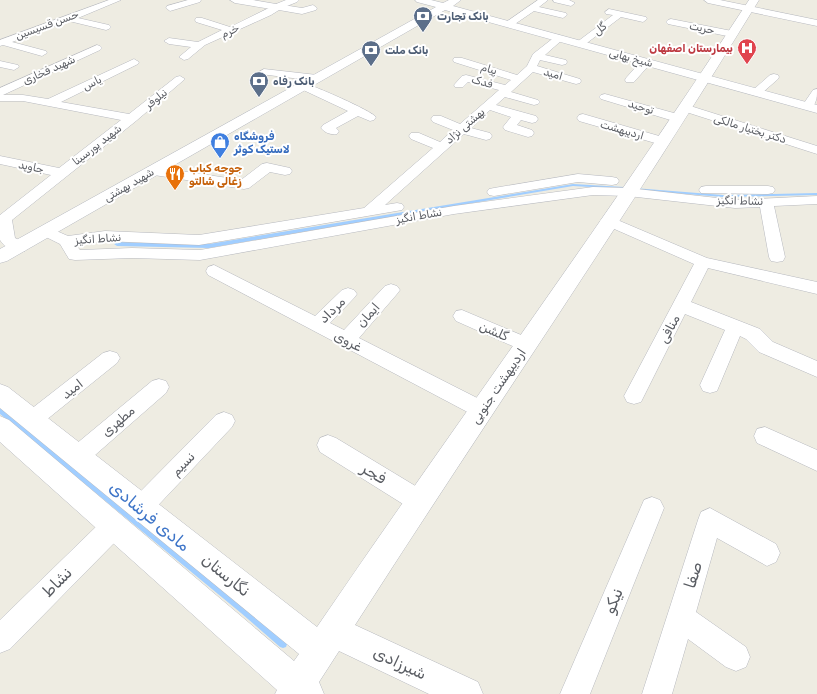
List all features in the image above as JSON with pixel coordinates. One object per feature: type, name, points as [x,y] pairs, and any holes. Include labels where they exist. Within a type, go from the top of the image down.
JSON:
[{"type":"street","name":"حسن قسیسین","points":[[1,42],[68,18],[95,6],[117,0]]},
{"type":"street","points":[[170,8],[197,0]]},
{"type":"street","points":[[236,0],[302,11],[313,8]]},
{"type":"street","points":[[277,7],[294,0]]},
{"type":"street","name":"شیخ بهایی","points":[[420,0],[440,7],[469,13],[812,108]]},
{"type":"street","name":"شهید بهشتی","points":[[8,245],[47,232],[440,7],[456,0]]},
{"type":"street","points":[[461,0],[469,13]]},
{"type":"street","points":[[557,0],[571,3]]},
{"type":"street","points":[[708,0],[746,10],[817,23]]},
{"type":"street","points":[[509,24],[529,4],[542,1]]},
{"type":"street","points":[[529,4],[563,15]]},
{"type":"street","points":[[717,10],[725,4]]},
{"type":"street","points":[[95,6],[116,12]]},
{"type":"street","name":"خرم","points":[[201,50],[235,28],[277,7]]},
{"type":"street","name":"اردیبهشت جنوبی","points":[[299,691],[327,641],[419,501],[526,345],[680,113],[705,78],[746,10]]},
{"type":"street","name":"گل","points":[[609,12],[643,19]]},
{"type":"street","name":"گل","points":[[580,44],[620,14]]},
{"type":"street","points":[[68,18],[106,27]]},
{"type":"street","points":[[199,20],[250,30]]},
{"type":"street","name":"حریت","points":[[671,22],[732,34]]},
{"type":"street","points":[[7,31],[21,35]]},
{"type":"street","name":"بهشتی نژاد","points":[[368,212],[519,79],[531,68],[537,56],[559,38]]},
{"type":"street","points":[[169,41],[201,50]]},
{"type":"street","points":[[1,42],[42,53]]},
{"type":"street","name":"شهید فخاری","points":[[0,92],[98,48]]},
{"type":"street","points":[[187,55],[201,50]]},
{"type":"street","points":[[537,56],[562,62]]},
{"type":"street","name":"پیام","points":[[458,60],[519,79]]},
{"type":"street","name":"یاس","points":[[49,103],[134,62]]},
{"type":"street","points":[[630,80],[646,62]]},
{"type":"street","points":[[0,64],[14,67]]},
{"type":"street","name":"امید","points":[[531,68],[576,80]]},
{"type":"street","points":[[264,72],[310,81],[370,117]]},
{"type":"street","points":[[757,92],[774,77]]},
{"type":"street","name":"فدک","points":[[459,85],[466,78],[505,91]]},
{"type":"street","name":"نیلوفر","points":[[132,118],[180,79]]},
{"type":"street","name":"شهید بهشتی","points":[[0,257],[8,245],[310,81]]},
{"type":"street","points":[[505,91],[534,102]]},
{"type":"street","points":[[812,108],[817,92]]},
{"type":"street","name":"توحید","points":[[605,97],[680,113]]},
{"type":"street","name":"شهید پورسینا","points":[[0,98],[23,98],[132,118]]},
{"type":"street","points":[[487,106],[532,119]]},
{"type":"street","points":[[333,131],[327,128],[358,111]]},
{"type":"street","name":"دکتر بختیار مالکی","points":[[680,113],[817,150]]},
{"type":"street","points":[[519,115],[509,127],[528,133]]},
{"type":"street","name":"شهید پورسینا","points":[[8,245],[4,219],[132,118]]},
{"type":"street","name":"اردیبهشت","points":[[583,118],[662,141]]},
{"type":"street","points":[[437,119],[462,129],[486,136]]},
{"type":"street","points":[[415,136],[441,147]]},
{"type":"street","name":"جاوید","points":[[0,160],[62,173]]},
{"type":"street","points":[[154,171],[244,185],[267,168],[285,171]]},
{"type":"street","name":"نشاط انگیز","points":[[451,205],[200,255],[132,253],[75,255],[66,241],[105,236],[199,240],[368,212],[631,187],[691,190],[790,190],[817,187]]},
{"type":"street","name":"نشاط انگیز","points":[[631,187],[735,204],[817,200]]},
{"type":"street","points":[[766,202],[777,257]]},
{"type":"street","points":[[608,221],[703,262],[817,288]]},
{"type":"street","points":[[47,232],[66,241]]},
{"type":"street","name":"منافی","points":[[634,396],[703,262]]},
{"type":"street","name":"غروی","points":[[214,271],[482,410]]},
{"type":"street","name":"ایمان","points":[[346,340],[390,290]]},
{"type":"street","name":"مرداد","points":[[317,325],[348,294]]},
{"type":"street","points":[[681,305],[752,334],[766,347],[817,369]]},
{"type":"street","name":"گلشن","points":[[462,316],[526,345]]},
{"type":"street","points":[[710,384],[735,327]]},
{"type":"street","name":"امید","points":[[34,419],[110,358]]},
{"type":"street","name":"مطهری","points":[[78,456],[159,387]]},
{"type":"street","name":"نگارستان","points":[[0,394],[34,419],[141,507],[327,641]]},
{"type":"street","name":"نسیم","points":[[141,507],[224,421]]},
{"type":"street","points":[[0,427],[114,526],[299,691]]},
{"type":"street","points":[[765,436],[817,461]]},
{"type":"street","name":"فجر","points":[[328,445],[419,501]]},
{"type":"street","name":"نیکو","points":[[575,694],[652,508]]},
{"type":"street","name":"صفا","points":[[657,694],[710,520],[767,552]]},
{"type":"street","name":"نشاط","points":[[0,639],[114,526]]},
{"type":"street","points":[[680,617],[736,657]]},
{"type":"street","name":"شیرزادی","points":[[327,641],[466,694]]},
{"type":"waterway","points":[[117,244],[209,246],[573,185],[624,188]]},
{"type":"waterway","points":[[636,189],[723,196],[817,194]]},
{"type":"waterway","name":"مادی فرشادی","points":[[0,410],[244,610],[283,644]]},
{"type":"place","name":"بانک تجارت","points":[[423,33]]},
{"type":"place","name":"بیمارستان اصفهان","points":[[747,65]]},
{"type":"place","name":"بانک ملت","points":[[371,67]]},
{"type":"place","name":"بانک رفاه","points":[[259,98]]},
{"type":"place","name":"فروشگاه لاستیک کوثر","points":[[220,159]]},
{"type":"place","name":"جوجه کباب زغالی شالتو","points":[[175,191]]}]
